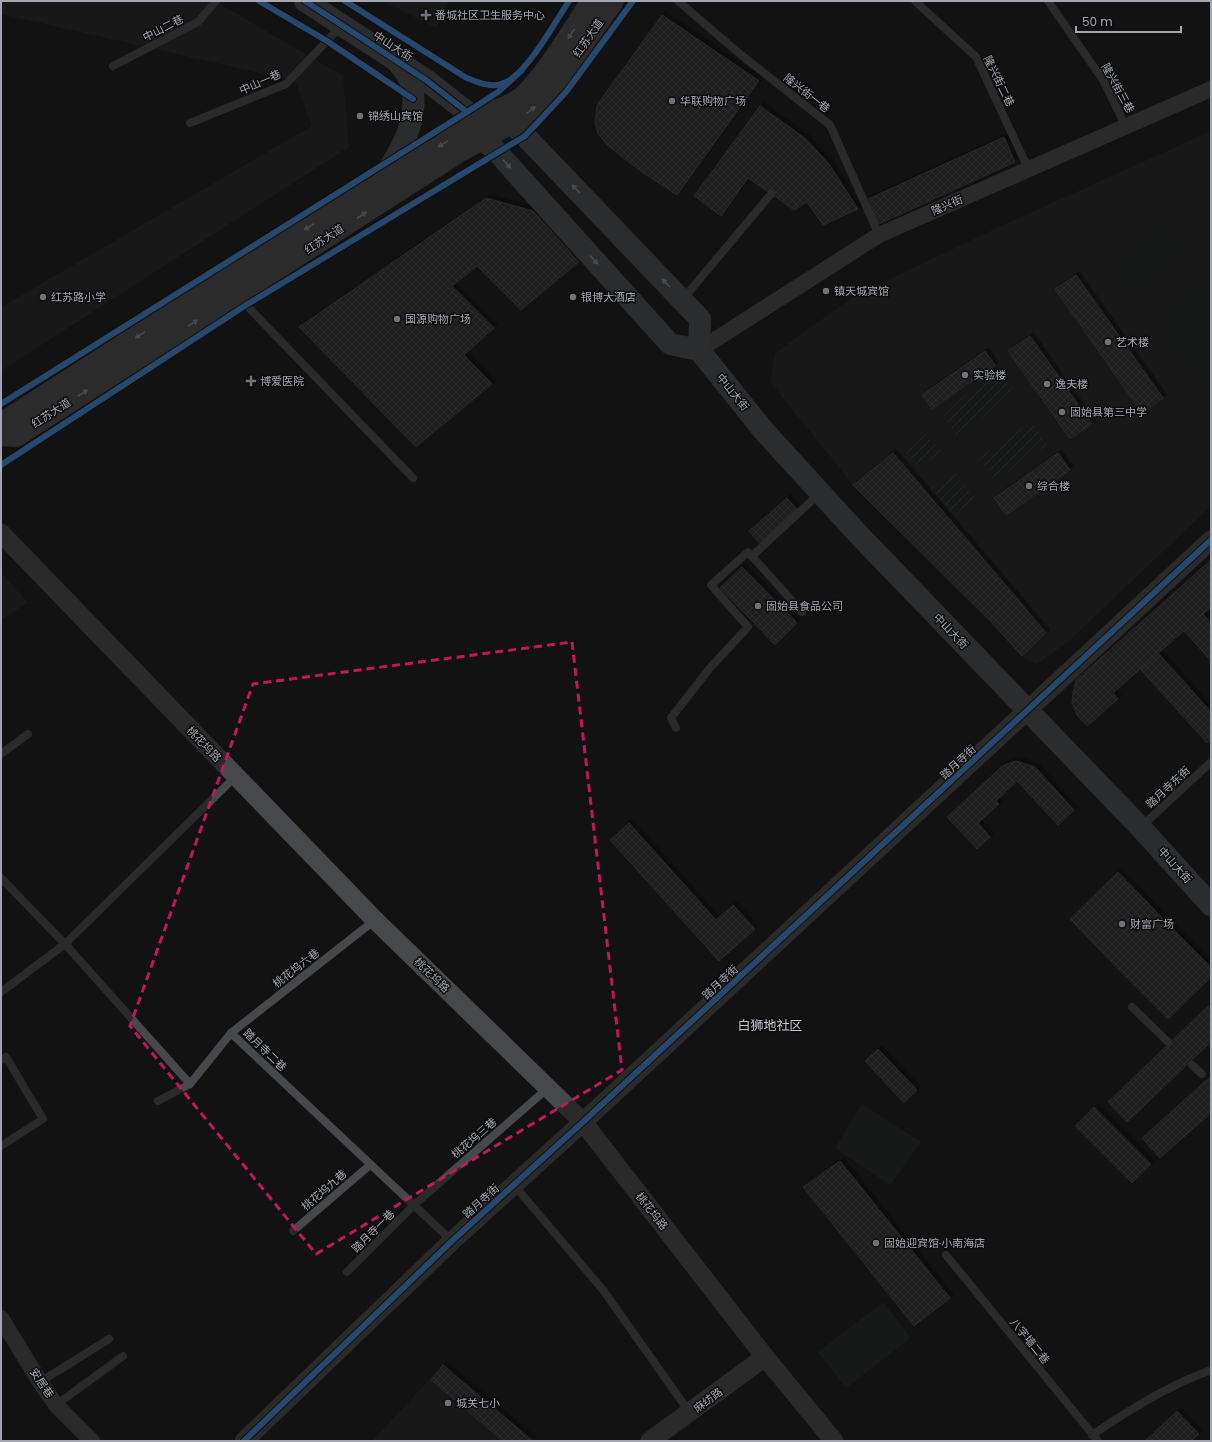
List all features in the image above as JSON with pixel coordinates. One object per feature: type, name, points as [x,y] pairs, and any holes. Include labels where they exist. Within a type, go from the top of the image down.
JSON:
[{"type":"main road","name":"红苏大道","points":[[504,116],[514,103],[527,93],[560,50],[592,1]]},
{"type":"main road","name":"红苏大道","points":[[474,126],[16,436],[1,435],[7,420],[381,181],[474,126],[504,116],[531,112],[546,97],[613,1]]},
{"type":"main road","name":"中山大街","points":[[315,4],[342,25],[426,80],[474,126],[670,344],[699,350],[764,432],[1027,712],[1141,828],[1211,905]]},
{"type":"main road","points":[[381,181],[398,155],[408,133],[412,117],[411,82],[397,61]]},
{"type":"main road","points":[[504,116],[700,319],[699,350]]},
{"type":"street","name":"隆兴街","points":[[699,350],[879,235],[1028,168],[1211,89]]},
{"type":"street","name":"桃花坞路","points":[[1,533],[375,920],[583,1122],[765,1357],[834,1441]]},
{"type":"street","name":"踏月寺街","points":[[244,1441],[452,1241],[1027,712],[1211,540]]},
{"type":"street","name":"安居巷","points":[[1,1318],[40,1382],[56,1405],[92,1441]]},
{"type":"street","name":"麻纺路","points":[[650,1441],[765,1357]]},
{"type":"lane","name":"中山二巷","points":[[113,66],[198,22],[216,1]]},
{"type":"lane","name":"隆兴街一巷","points":[[678,1],[740,54],[830,125],[879,235]]},
{"type":"lane","name":"隆兴街二巷","points":[[915,1],[976,57],[1028,168]]},
{"type":"lane","name":"隆兴街三巷","points":[[1048,1],[1103,80],[1126,127]]},
{"type":"lane","name":"中山一巷","points":[[190,123],[286,84],[342,25]]},
{"type":"lane","points":[[682,300],[771,194]]},
{"type":"lane","points":[[246,305],[413,478]]},
{"type":"lane","points":[[752,556],[821,492]]},
{"type":"lane","points":[[676,728],[671,718],[708,669],[748,627],[711,585],[748,552],[802,612]]},
{"type":"lane","points":[[1,754],[28,734]]},
{"type":"lane","name":"踏月寺东街","points":[[1141,828],[1211,762]]},
{"type":"lane","points":[[1,992],[64,944],[236,776]]},
{"type":"lane","points":[[1,878],[64,944],[190,1084],[158,1101]]},
{"type":"lane","name":"桃花坞六巷","points":[[231,1033],[375,920]]},
{"type":"lane","points":[[1132,1007],[1168,1042]]},
{"type":"lane","name":"踏月寺二巷","points":[[190,1084],[231,1033],[452,1241]]},
{"type":"lane","points":[[1,1146],[43,1119],[4,1059]]},
{"type":"lane","points":[[1192,1065],[1202,1074]]},
{"type":"lane","name":"桃花坞三巷","points":[[414,1205],[548,1088]]},
{"type":"lane","name":"桃花坞九巷","points":[[293,1231],[370,1165]]},
{"type":"lane","points":[[514,1185],[603,1290],[690,1413]]},
{"type":"lane","name":"踏月寺一巷","points":[[347,1272],[414,1205]]},
{"type":"lane","name":"八字墙二巷","points":[[946,1255],[1095,1438]]},
{"type":"lane","points":[[40,1382],[109,1339]]},
{"type":"lane","points":[[56,1405],[123,1356]]},
{"type":"lane","points":[[1095,1438],[1126,1412],[1194,1376],[1211,1370]]},
{"type":"highlighted area","points":[[572,642],[622,1070],[316,1254],[130,1026],[253,684]]},
{"type":"shaded area","points":[[1,1],[215,1],[343,76],[349,147],[1,371],[1,307],[312,126],[295,81],[1,14]]},
{"type":"shaded area","name":"番城社区卫生服务中心","points":[[383,1],[450,1],[436,28]]},
{"type":"shaded area","points":[[1211,131],[1211,506],[1070,640],[1036,665],[1022,656],[1045,633],[1015,596],[990,621],[881,514],[853,485],[770,382],[775,353],[856,295],[999,227]]},
{"type":"shaded area","points":[[1163,225],[1185,257],[1132,294],[1110,262]]},
{"type":"shaded area","points":[[1206,282],[1211,289],[1211,371],[1196,381],[1152,318]]},
{"type":"shaded area","points":[[999,372],[1015,395],[957,435],[941,412]]},
{"type":"shaded area","points":[[1031,422],[1047,445],[995,481],[979,458]]},
{"type":"shaded area","points":[[926,432],[941,451],[919,469],[903,450]]},
{"type":"shaded area","points":[[954,471],[976,499],[952,516],[931,488]]},
{"type":"shaded area","points":[[1,572],[28,603],[1,620]]},
{"type":"shaded area","points":[[862,1104],[921,1142],[890,1185],[835,1148]]},
{"type":"shaded area","points":[[883,1302],[911,1338],[846,1388],[818,1352]]},
{"type":"shaded area","name":"城关七小","points":[[443,1365],[533,1441],[372,1441]]},
{"type":"building","name":"华联购物广场","points":[[662,15],[759,81],[677,195],[646,175],[608,146],[598,134],[595,123],[597,105]]},
{"type":"building","points":[[760,106],[806,139],[829,164],[858,209],[823,225],[807,202],[794,210],[748,178],[721,216],[694,196]]},
{"type":"building","points":[[1004,137],[1015,162],[879,224],[868,199]]},
{"type":"building","name":"国源购物广场","points":[[486,198],[533,211],[579,262],[521,310],[477,266],[452,286],[494,328],[464,355],[492,384],[416,447],[299,327]]},
{"type":"building","name":"艺术楼","points":[[1076,275],[1163,398],[1142,413],[1055,289]]},
{"type":"building","name":"逸夫楼","points":[[1030,336],[1092,424],[1070,439],[1008,351]]},
{"type":"building","name":"实验楼","points":[[985,351],[995,365],[932,409],[922,395]]},
{"type":"building","points":[[893,453],[1015,596],[990,621],[853,485]]},
{"type":"building","name":"综合楼","points":[[1058,453],[1070,470],[1006,515],[994,498]]},
{"type":"building","points":[[787,498],[799,512],[761,545],[749,531]]},
{"type":"building","points":[[1211,560],[1211,607],[1113,693],[1118,699],[1087,726],[1077,715],[1072,703],[1076,680]]},
{"type":"building","name":"固始县食品公司","points":[[742,567],[797,623],[775,645],[720,588]]},
{"type":"building","points":[[1015,596],[1046,633],[1022,656],[990,621]]},
{"type":"building","points":[[1203,614],[1211,622],[1211,661],[1184,631]]},
{"type":"building","points":[[1159,654],[1211,712],[1211,739],[1207,743],[1141,670]]},
{"type":"building","points":[[1016,761],[1035,767],[1074,810],[1058,825],[1017,781],[996,801],[999,804],[978,823],[990,837],[977,849],[947,817],[999,769],[1004,765]]},
{"type":"building","points":[[629,823],[716,920],[733,905],[755,929],[719,961],[610,840]]},
{"type":"building","name":"财富广场","points":[[1118,872],[1174,930],[1126,977],[1070,919]]},
{"type":"building","points":[[1174,930],[1211,967],[1211,977],[1168,1019],[1126,977]]},
{"type":"building","points":[[1209,1005],[1211,1007],[1211,1042],[1127,1122],[1108,1102]]},
{"type":"building","points":[[878,1049],[917,1090],[904,1103],[865,1061]]},
{"type":"building","points":[[1211,1076],[1211,1113],[1160,1158],[1142,1138]]},
{"type":"building","points":[[1094,1107],[1151,1164],[1132,1183],[1075,1126]]},
{"type":"building","name":"固始迎宾馆·小南海店","points":[[840,1161],[950,1298],[914,1326],[803,1187]]},
{"type":"building","points":[[443,1365],[533,1441],[503,1441],[431,1380]]},
{"type":"building","points":[[1177,1411],[1199,1434],[1191,1441],[1145,1441]]},
{"type":"cycle path","points":[[259,1],[327,41],[413,99]]},
{"type":"cycle path","points":[[305,1],[426,80],[467,112]]},
{"type":"cycle path","points":[[345,1],[465,77],[490,85],[499,85],[504,83],[513,78],[522,69],[540,46],[569,1]]},
{"type":"cycle path","points":[[1,465],[246,305],[525,136],[566,92],[633,1]]},
{"type":"cycle path","points":[[1,404],[467,112],[498,92],[522,70]]},
{"type":"cycle path","points":[[244,1441],[452,1241],[583,1122],[1211,540]]},
{"type":"place","name":"番城社区卫生服务中心","points":[[426,15]]},
{"type":"place","name":"华联购物广场","points":[[672,101]]},
{"type":"place","name":"锦绣山宾馆","points":[[360,116]]},
{"type":"place","name":"镇天城宾馆","points":[[826,291]]},
{"type":"place","name":"红苏路小学","points":[[43,297]]},
{"type":"place","name":"银博大酒店","points":[[573,297]]},
{"type":"place","name":"国源购物广场","points":[[397,319]]},
{"type":"place","name":"艺术楼","points":[[1108,342]]},
{"type":"place","name":"实验楼","points":[[965,375]]},
{"type":"place","name":"博爱医院","points":[[251,381]]},
{"type":"place","name":"逸夫楼","points":[[1047,384]]},
{"type":"place","name":"固始县第三中学","points":[[1062,412]]},
{"type":"place","name":"综合楼","points":[[1029,486]]},
{"type":"place","name":"固始县食品公司","points":[[758,606]]},
{"type":"place","name":"财富广场","points":[[1122,924]]},
{"type":"place","name":"固始迎宾馆·小南海店","points":[[876,1243]]},
{"type":"place","name":"城关七小","points":[[448,1403]]},
{"type":"district","name":"白狮地社区","points":[[770,1025]]}]
